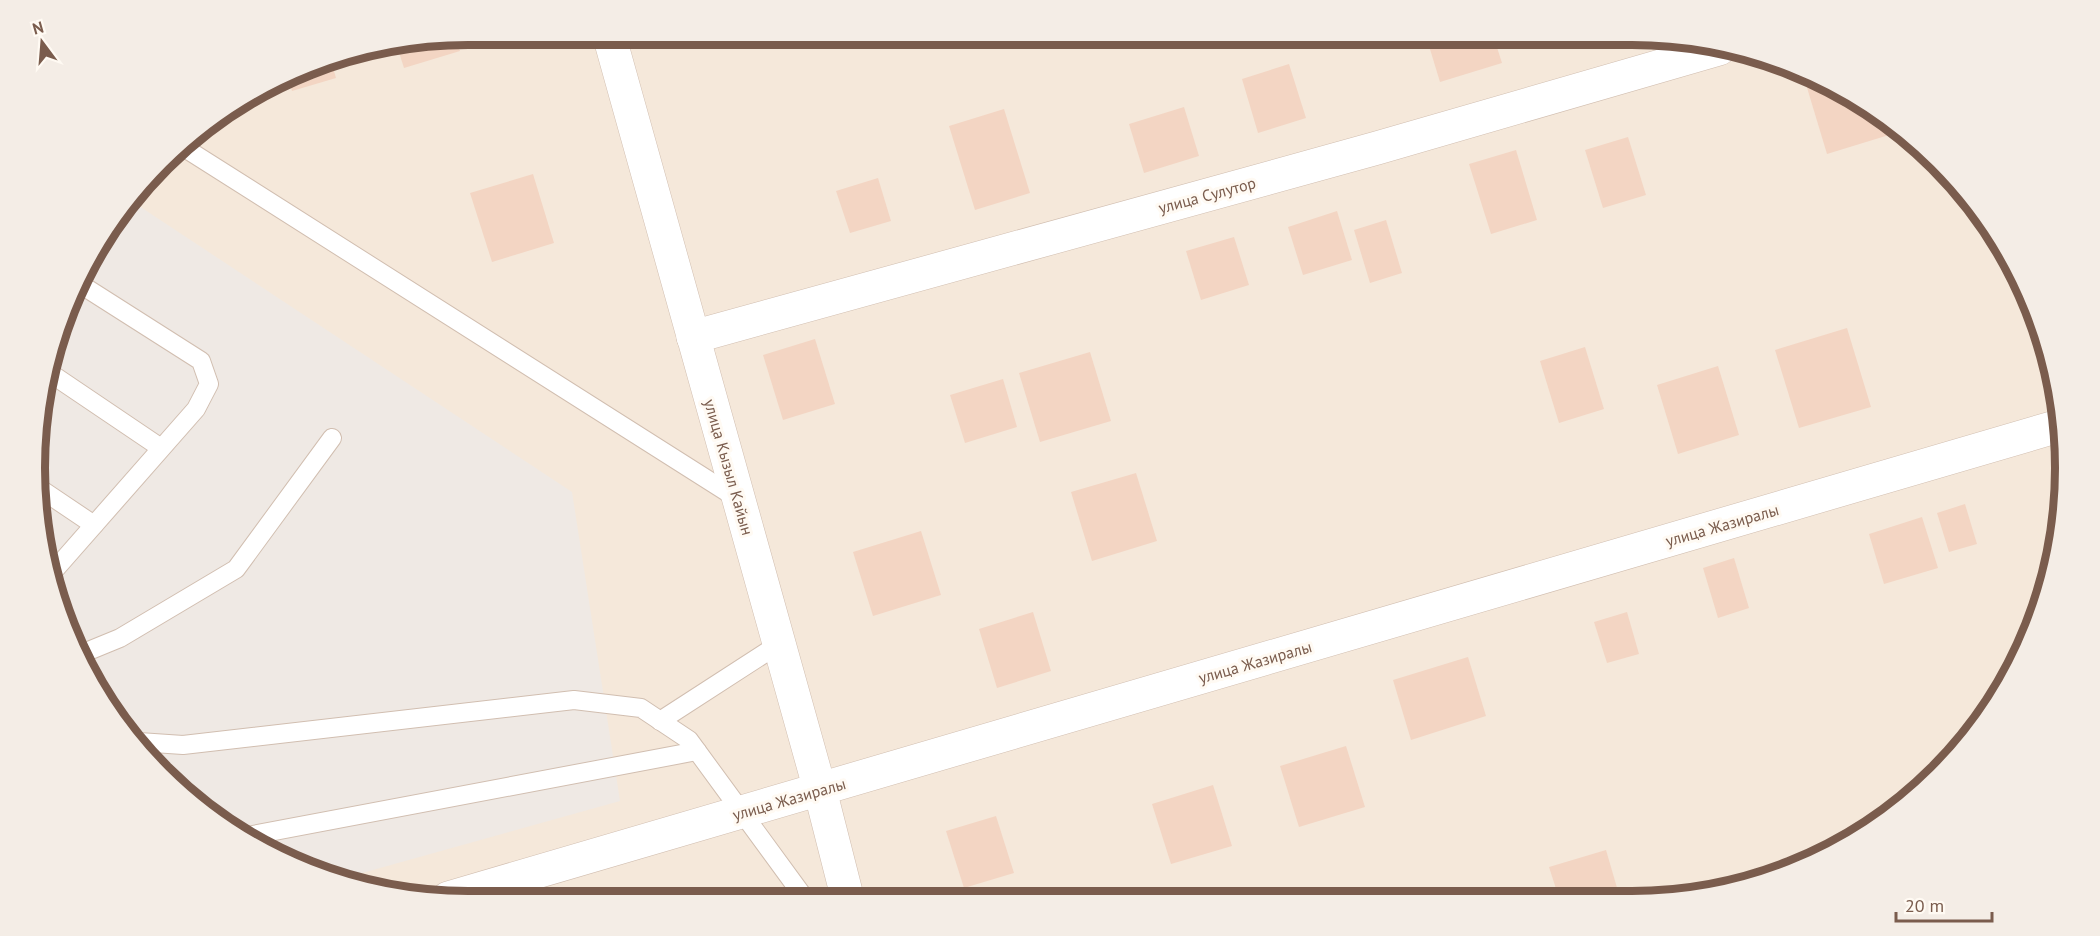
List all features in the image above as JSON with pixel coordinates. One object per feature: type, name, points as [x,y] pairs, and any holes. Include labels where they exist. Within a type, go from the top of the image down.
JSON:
[{"type":"street","name":"улица Кызыл Кайын","points":[[612,45],[846,891]]},
{"type":"street","name":"улица Сулутор","points":[[693,337],[1377,148],[1708,52]]},
{"type":"street","name":"улица Жазиралы","points":[[472,891],[2053,428]]},
{"type":"lane","points":[[189,150],[738,500]]},
{"type":"lane","points":[[57,567],[196,409],[209,384],[201,361],[86,288]]},
{"type":"lane","points":[[55,376],[161,448]]},
{"type":"lane","points":[[87,651],[120,638],[236,569],[332,438]]},
{"type":"lane","points":[[46,493],[94,525]]},
{"type":"lane","points":[[660,721],[779,644]]},
{"type":"lane","points":[[146,742],[183,745],[574,700],[640,708],[689,740],[799,891]]},
{"type":"lane","points":[[256,834],[697,751]]},
{"type":"shaded area","points":[[1632,45],[1715,53],[1768,67],[1844,102],[1890,132],[1911,150],[1968,210],[2011,281],[2033,332],[2041,359],[2047,385],[2054,440],[2054,496],[2051,523],[2047,551],[2033,604],[2011,655],[1984,703],[1950,747],[1911,786],[1867,820],[1819,847],[1768,869],[1715,883],[1632,891],[468,891],[385,883],[332,869],[256,834],[210,804],[150,747],[116,703],[77,630],[59,577],[53,551],[46,496],[46,440],[49,413],[53,385],[67,332],[102,256],[132,210],[189,150],[233,116],[306,77],[359,59],[385,53],[440,46]]},
{"type":"shaded area","points":[[137,204],[572,492],[620,801],[354,875],[306,859],[233,820],[189,786],[132,726],[102,680],[67,604],[53,551],[45,468],[53,385],[67,332],[102,256]]},
{"type":"building","points":[[458,45],[460,51],[404,68],[399,51]]},
{"type":"building","points":[[1429,45],[1496,45],[1502,63],[1440,82]]},
{"type":"building","points":[[1289,64],[1306,118],[1258,133],[1242,79]]},
{"type":"building","points":[[333,67],[336,78],[292,91],[290,85]]},
{"type":"building","points":[[1805,83],[1844,102],[1892,134],[1827,154]]},
{"type":"building","points":[[1184,107],[1199,156],[1144,173],[1129,124]]},
{"type":"building","points":[[1004,109],[1030,193],[975,210],[949,126]]},
{"type":"building","points":[[1628,137],[1646,195],[1603,208],[1585,150]]},
{"type":"building","points":[[1516,150],[1537,220],[1491,234],[1469,164]]},
{"type":"building","points":[[533,174],[554,243],[492,262],[470,193]]},
{"type":"building","points":[[878,178],[891,221],[850,233],[836,191]]},
{"type":"building","points":[[1337,211],[1352,260],[1303,275],[1288,227]]},
{"type":"building","points":[[1386,220],[1402,273],[1370,283],[1354,230]]},
{"type":"building","points":[[1234,237],[1249,285],[1201,300],[1186,251]]},
{"type":"building","points":[[1847,328],[1871,407],[1799,428],[1775,350]]},
{"type":"building","points":[[815,339],[835,404],[783,420],[763,355]]},
{"type":"building","points":[[1585,347],[1604,409],[1559,423],[1540,361]]},
{"type":"building","points":[[1090,352],[1111,421],[1040,442],[1019,373]]},
{"type":"building","points":[[1718,366],[1739,435],[1678,454],[1657,385]]},
{"type":"building","points":[[1003,379],[1017,427],[965,443],[950,395]]},
{"type":"building","points":[[1136,473],[1157,541],[1092,561],[1071,492]]},
{"type":"building","points":[[1965,504],[1977,544],[1949,552],[1937,513]]},
{"type":"building","points":[[1922,517],[1938,568],[1884,584],[1869,534]]},
{"type":"building","points":[[921,531],[941,595],[873,616],[853,552]]},
{"type":"building","points":[[1734,558],[1749,608],[1718,618],[1703,568]]},
{"type":"building","points":[[1033,612],[1051,671],[997,688],[979,629]]},
{"type":"building","points":[[1627,612],[1639,654],[1607,663],[1594,622]]},
{"type":"building","points":[[1468,657],[1486,716],[1411,740],[1393,680]]},
{"type":"building","points":[[1346,746],[1365,807],[1299,827],[1280,766]]},
{"type":"building","points":[[1213,785],[1232,846],[1171,864],[1152,804]]},
{"type":"building","points":[[996,816],[1014,873],[964,888],[946,831]]},
{"type":"building","points":[[1606,850],[1618,891],[1557,891],[1549,867]]}]
